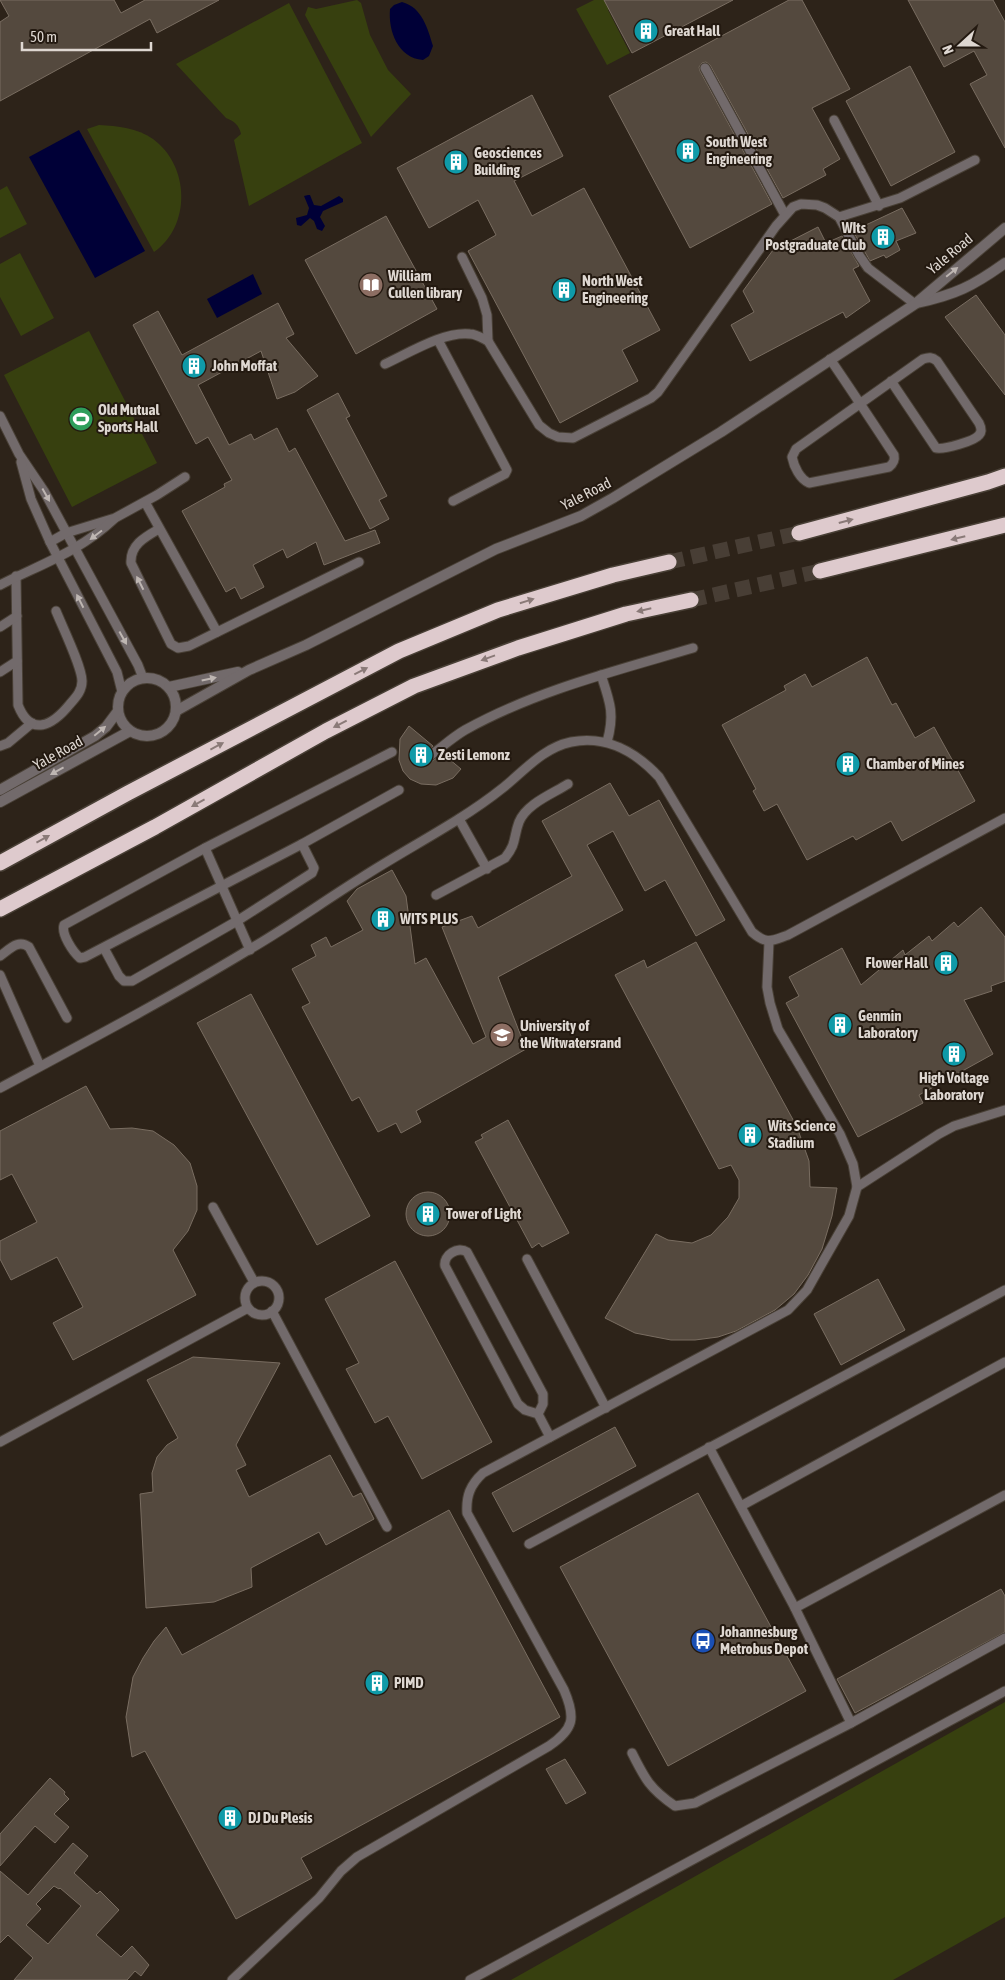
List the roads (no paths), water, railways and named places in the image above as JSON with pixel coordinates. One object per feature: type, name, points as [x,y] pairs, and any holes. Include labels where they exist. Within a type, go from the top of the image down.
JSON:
[{"type":"highway","points":[[799,533],[832,526],[1005,476]]},
{"type":"highway","points":[[820,571],[1005,525]]},
{"type":"highway","points":[[0,863],[128,793],[399,651],[498,610],[613,575],[669,562]]},
{"type":"highway","points":[[2,909],[155,827],[326,731],[414,686],[527,645],[626,614],[691,600]]},
{"type":"street","name":"Yale Road","points":[[176,711],[249,670],[306,645],[496,550],[581,516],[613,498],[721,432],[915,304],[1005,228]]},
{"type":"street","name":"Yale Road","points":[[915,304],[960,292],[981,280],[1005,262]]},
{"type":"street","name":"Yale Road","points":[[169,687],[249,670]]},
{"type":"street","points":[[143,678],[152,678],[169,687],[176,702],[176,711],[172,722],[164,731],[153,736],[141,736],[130,731],[124,725],[118,711],[122,692],[135,680],[143,678]]},
{"type":"street","name":"Yale Road","points":[[0,790],[95,736],[118,711]]},
{"type":"street","name":"Yale Road","points":[[0,802],[130,731]]},
{"type":"lane","points":[[705,68],[785,215]]},
{"type":"lane","points":[[834,120],[879,206]]},
{"type":"lane","points":[[838,217],[879,206],[910,194],[975,160]]},
{"type":"lane","points":[[462,257],[482,298],[486,315],[488,341],[539,425],[558,437],[573,438],[651,398],[658,392],[785,215],[801,204],[825,208],[838,217],[868,268],[915,304]]},
{"type":"lane","points":[[385,364],[456,334],[470,334],[488,341]]},
{"type":"lane","points":[[438,340],[507,470],[505,474],[453,501]]},
{"type":"lane","points":[[830,359],[859,403],[894,454],[895,459],[893,464],[889,466],[814,483],[805,482],[793,462],[793,452],[859,403],[891,381],[923,359],[933,358],[980,423],[980,435],[974,439],[944,449],[936,448],[891,381]]},
{"type":"lane","points":[[0,416],[19,454],[44,491],[138,665],[143,678]]},
{"type":"lane","points":[[19,454],[31,499],[57,558],[117,672],[122,692]]},
{"type":"lane","points":[[50,542],[66,533],[115,518],[185,477]]},
{"type":"lane","points":[[144,502],[217,632]]},
{"type":"lane","points":[[0,585],[57,558],[97,535],[115,518]]},
{"type":"lane","points":[[159,529],[142,539],[134,548],[130,557],[131,563],[171,644],[178,648],[183,648],[217,632],[360,562]]},
{"type":"lane","points":[[16,576],[18,705],[22,715],[32,723],[45,725],[55,720],[81,691],[82,680],[79,669],[56,611]]},
{"type":"lane","points":[[0,627],[17,616]]},
{"type":"lane","points":[[431,755],[463,731],[505,710],[601,675],[693,648]]},
{"type":"lane","points":[[0,672],[17,661]]},
{"type":"lane","points":[[601,675],[612,708],[612,726],[608,742]]},
{"type":"lane","points":[[0,746],[8,743],[32,723]]},
{"type":"lane","points":[[0,1088],[250,950],[361,878],[484,803],[537,758],[568,742],[586,740],[608,742],[621,747],[645,763],[659,777],[752,932],[760,939],[769,942],[788,935],[1005,818]]},
{"type":"lane","points":[[392,752],[205,848],[64,925],[63,931],[76,954],[80,958],[85,957],[302,844],[399,790]]},
{"type":"lane","points":[[436,895],[505,858],[513,848],[520,820],[536,803],[568,784]]},
{"type":"lane","points":[[459,819],[486,869]]},
{"type":"lane","points":[[104,948],[119,976],[124,981],[132,981],[237,921],[312,873],[314,868],[302,844]]},
{"type":"lane","points":[[205,848],[250,950]]},
{"type":"lane","points":[[232,1980],[319,1898],[341,1871],[353,1860],[549,1746],[567,1731],[571,1722],[571,1715],[569,1702],[564,1690],[467,1513],[468,1492],[477,1478],[483,1473],[777,1317],[797,1302],[807,1290],[849,1216],[857,1187],[853,1164],[840,1134],[778,1028],[767,987],[769,942]]},
{"type":"lane","points":[[0,956],[18,943],[24,943],[29,947],[67,1018]]},
{"type":"lane","points":[[0,976],[40,1066]]},
{"type":"lane","points":[[857,1187],[954,1126],[1005,1110]]},
{"type":"lane","points":[[213,1207],[254,1282]]},
{"type":"lane","points":[[538,1414],[543,1404],[543,1394],[467,1252],[463,1249],[458,1250],[446,1257],[444,1266],[518,1404],[525,1410],[538,1414],[550,1438]]},
{"type":"lane","points":[[527,1259],[606,1408]]},
{"type":"lane","points":[[261,1280],[268,1282],[276,1288],[279,1299],[276,1308],[267,1315],[256,1314],[248,1308],[245,1298],[248,1288],[254,1282],[261,1280]]},
{"type":"lane","points":[[529,1544],[1005,1290]]},
{"type":"lane","points":[[0,1442],[248,1308]]},
{"type":"lane","points":[[272,1312],[387,1527]]},
{"type":"lane","points":[[741,1506],[1005,1362]]},
{"type":"lane","points":[[709,1447],[795,1608],[851,1723]]},
{"type":"lane","points":[[795,1608],[1005,1495]]},
{"type":"lane","points":[[632,1753],[644,1779],[658,1795],[676,1806],[695,1803],[851,1723],[1005,1638]]},
{"type":"lane","points":[[470,1980],[1005,1691]]},
{"type":"tunnel","points":[[669,562],[799,533]]},
{"type":"tunnel","points":[[691,600],[820,571]]},
{"type":"place","name":"Great Hall","points":[[646,31]]},
{"type":"place","name":"South West Engineering","points":[[688,151]]},
{"type":"place","name":"Geosciences Building","points":[[456,162]]},
{"type":"place","name":"WIts Postgraduate Club","points":[[883,237]]},
{"type":"place","name":"William Cullen library","points":[[371,285]]},
{"type":"place","name":"North West Engineering","points":[[564,290]]},
{"type":"place","name":"John Moffat","points":[[194,366]]},
{"type":"place","name":"Old Mutual Sports Hall","points":[[81,419]]},
{"type":"place","name":"Zesti Lemonz","points":[[421,755]]},
{"type":"place","name":"Chamber of Mines","points":[[848,764]]},
{"type":"place","name":"WITS PLUS","points":[[383,919]]},
{"type":"place","name":"Flower Hall","points":[[946,963]]},
{"type":"place","name":"Genmin Laboratory","points":[[840,1025]]},
{"type":"place","name":"University of the Witwatersrand","points":[[502,1035]]},
{"type":"place","name":"High Voltage Laboratory","points":[[954,1054]]},
{"type":"place","name":"Wits Science Stadium","points":[[750,1135]]},
{"type":"place","name":"Tower of Light","points":[[428,1214]]},
{"type":"place","name":"Johannesburg Metrobus Depot","points":[[703,1641]]},
{"type":"place","name":"PIMD","points":[[377,1683]]},
{"type":"place","name":"DJ Du Plesis","points":[[230,1818]]}]
